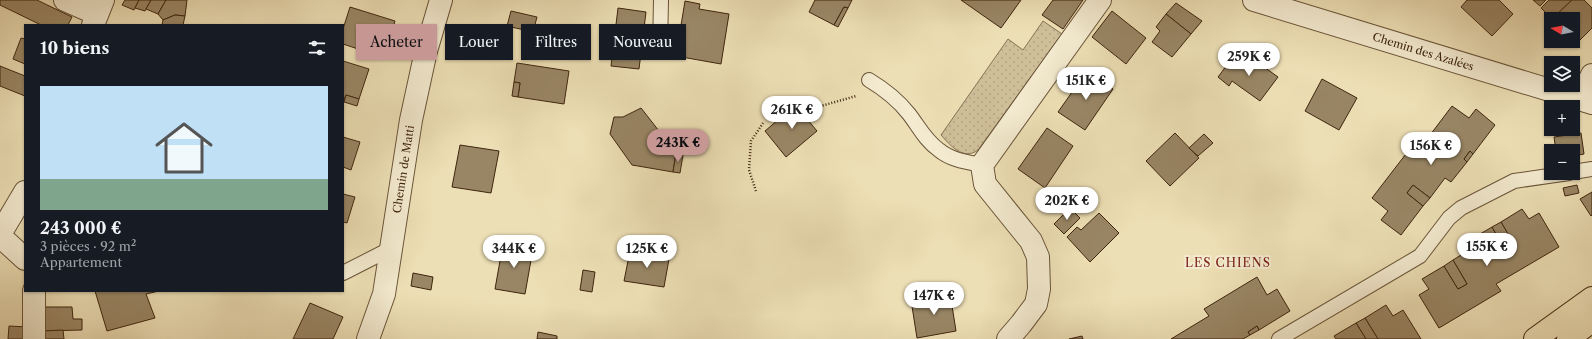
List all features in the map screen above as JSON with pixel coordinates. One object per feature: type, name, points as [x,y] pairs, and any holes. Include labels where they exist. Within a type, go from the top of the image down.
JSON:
[{"type":"main road","points":[[1535,339],[1592,298]]},
{"type":"main road","points":[[1568,339],[1592,321]]},
{"type":"street","points":[[65,0],[97,13]]},
{"type":"street","name":"Chemin de Matti","points":[[368,339],[384,294],[411,120],[426,51],[441,0]]},
{"type":"street","points":[[1008,339],[1022,324],[1036,304],[1039,278],[1038,257],[1031,241],[985,184],[982,165],[1100,0]]},
{"type":"street","name":"Chemin des Azalées","points":[[1254,0],[1586,101]]},
{"type":"street","points":[[1586,101],[1592,75]]},
{"type":"street","points":[[24,194],[0,235],[24,258]]},
{"type":"street","points":[[34,292],[34,339]]},
{"type":"lane","points":[[661,0],[661,24]]},
{"type":"lane","points":[[869,80],[883,88],[909,114],[923,135],[939,150],[958,160],[982,165]]},
{"type":"lane","points":[[1580,171],[1592,169]]},
{"type":"lane","points":[[1279,339],[1420,256],[1449,218],[1461,208],[1514,181],[1544,177]]},
{"type":"lane","points":[[344,272],[392,248]]},
{"type":"path","points":[[814,108],[883,88]]},
{"type":"path","points":[[756,191],[749,170],[751,141],[763,123]]},
{"type":"shaded area","points":[[1043,21],[1062,34],[978,150],[967,154],[957,150],[941,135],[1008,39],[1023,50]]},
{"type":"building","points":[[0,0],[37,0],[72,17],[68,24],[39,24],[0,5]]},
{"type":"building","points":[[125,0],[139,0],[134,10],[122,5]]},
{"type":"building","points":[[139,0],[151,0],[145,11],[135,8]]},
{"type":"building","points":[[151,0],[166,0],[158,14],[146,9]]},
{"type":"building","points":[[166,0],[187,0],[185,16],[175,15],[163,20],[158,14]]},
{"type":"building","points":[[815,0],[852,0],[848,8],[844,7],[834,25],[809,12]]},
{"type":"building","points":[[961,0],[1021,0],[1001,28]]},
{"type":"building","points":[[1053,0],[1083,0],[1063,29],[1042,15]]},
{"type":"building","points":[[1467,0],[1499,0],[1513,14],[1492,36],[1461,7]]},
{"type":"building","points":[[1533,0],[1546,0],[1540,6]]},
{"type":"building","points":[[1549,0],[1572,0],[1559,12],[1545,12],[1541,8]]},
{"type":"building","points":[[1572,0],[1584,0],[1592,8],[1592,28],[1580,40],[1580,12],[1559,12]]},
{"type":"building","points":[[685,1],[700,4],[699,9],[729,14],[721,64],[686,58],[686,24],[681,24]]},
{"type":"building","points":[[1176,3],[1202,21],[1191,34],[1166,14]]},
{"type":"building","points":[[350,7],[395,21],[394,24],[356,24],[356,48],[344,44],[344,26]]},
{"type":"building","points":[[844,7],[848,8],[838,27],[834,25]]},
{"type":"building","points":[[618,8],[646,12],[645,24],[616,24]]},
{"type":"building","points":[[511,11],[537,17],[535,24],[521,24],[521,29],[513,27],[513,24],[508,24]]},
{"type":"building","points":[[1112,11],[1146,38],[1126,64],[1092,37]]},
{"type":"building","points":[[1166,14],[1191,34],[1172,57],[1152,42],[1160,31],[1156,27]]},
{"type":"building","points":[[175,15],[185,16],[183,24],[162,24],[163,20]]},
{"type":"building","points":[[21,38],[24,39],[24,64],[13,59]]},
{"type":"building","points":[[1233,57],[1243,65],[1250,57],[1278,77],[1260,101],[1232,81],[1229,86],[1218,77]]},
{"type":"building","points":[[612,60],[640,60],[639,69],[611,66]]},
{"type":"building","points":[[344,61],[369,69],[359,99],[346,95],[344,100]]},
{"type":"building","points":[[517,63],[569,71],[564,104],[518,97],[520,83],[514,82]]},
{"type":"building","points":[[0,66],[24,76],[24,96],[0,86]]},
{"type":"building","points":[[1087,71],[1113,89],[1085,130],[1058,112]]},
{"type":"building","points":[[1322,79],[1357,98],[1339,130],[1305,111]]},
{"type":"building","points":[[514,82],[520,83],[518,97],[512,96]]},
{"type":"building","points":[[346,95],[359,99],[357,106],[344,102]]},
{"type":"building","points":[[799,102],[810,115],[807,119],[817,131],[786,157],[765,131]]},
{"type":"building","points":[[1452,106],[1469,118],[1476,109],[1495,125],[1473,154],[1470,151],[1464,159],[1467,162],[1451,182],[1445,178],[1430,198],[1413,185],[1407,193],[1423,206],[1401,235],[1381,220],[1388,211],[1372,198],[1409,150],[1415,155]]},
{"type":"building","points":[[641,108],[659,131],[687,135],[683,155],[676,153],[673,172],[632,165],[610,134],[614,117],[623,117]]},
{"type":"building","points":[[1047,128],[1073,146],[1045,188],[1018,169]]},
{"type":"building","points":[[1175,133],[1199,158],[1170,186],[1146,161]]},
{"type":"building","points":[[1580,133],[1584,154],[1580,155],[1580,144],[1555,144],[1554,137],[1580,136]]},
{"type":"building","points":[[1204,134],[1213,143],[1198,156],[1189,148]]},
{"type":"building","points":[[344,137],[360,142],[351,170],[344,167]]},
{"type":"building","points":[[460,145],[499,151],[491,193],[452,187]]},
{"type":"building","points":[[1470,151],[1473,154],[1467,162],[1464,159]]},
{"type":"building","points":[[676,153],[683,155],[680,173],[673,172]]},
{"type":"building","points":[[1413,185],[1430,198],[1423,206],[1407,193]]},
{"type":"building","points":[[1577,185],[1579,193],[1565,196],[1563,188]]},
{"type":"building","points":[[1592,192],[1592,215],[1591,216],[1580,199]]},
{"type":"building","points":[[344,194],[355,197],[347,223],[344,222]]},
{"type":"building","points":[[1070,208],[1080,218],[1064,234],[1054,224]]},
{"type":"building","points":[[1522,209],[1529,219],[1539,213],[1559,247],[1496,284],[1501,291],[1439,328],[1419,295],[1429,289],[1422,279],[1444,266],[1458,289],[1467,284],[1453,260],[1474,247],[1470,240],[1492,227],[1506,251],[1515,246],[1501,222]]},
{"type":"building","points":[[1099,213],[1119,233],[1090,262],[1067,237],[1077,227],[1081,230]]},
{"type":"building","points":[[1501,222],[1515,246],[1506,251],[1492,227]]},
{"type":"building","points":[[503,244],[533,249],[525,294],[495,289]]},
{"type":"building","points":[[630,251],[669,259],[664,287],[624,281]]},
{"type":"building","points":[[1453,260],[1467,284],[1458,289],[1444,266]]},
{"type":"building","points":[[583,270],[595,272],[592,292],[580,290]]},
{"type":"building","points":[[413,273],[433,277],[431,290],[411,286]]},
{"type":"building","points":[[1257,277],[1267,295],[1277,289],[1290,311],[1259,330],[1257,326],[1248,332],[1250,335],[1243,339],[1171,339],[1209,316],[1204,309]]},
{"type":"building","points":[[95,292],[155,292],[146,294],[155,318],[107,331]]},
{"type":"building","points":[[950,293],[956,331],[917,338],[911,300]]},
{"type":"building","points":[[310,303],[343,317],[333,339],[293,339]]},
{"type":"building","points":[[1386,305],[1393,316],[1403,310],[1421,339],[1378,339],[1365,318]]},
{"type":"building","points":[[42,307],[72,307],[73,319],[82,319],[82,330],[42,331]]},
{"type":"building","points":[[1365,318],[1378,339],[1366,339],[1356,323]]},
{"type":"building","points":[[1356,323],[1366,339],[1336,339],[1334,336]]},
{"type":"building","points":[[9,326],[28,327],[28,339],[8,339]]},
{"type":"building","points":[[1257,326],[1259,330],[1250,335],[1248,332]]},
{"type":"building","points":[[63,330],[64,339],[42,339],[42,331]]},
{"type":"building","points":[[538,332],[557,336],[557,339],[537,339]]},
{"type":"building","points":[[1082,336],[1083,339],[1069,339]]},
{"type":"district","name":"LES CHIENS","points":[[1228,263]]}]
